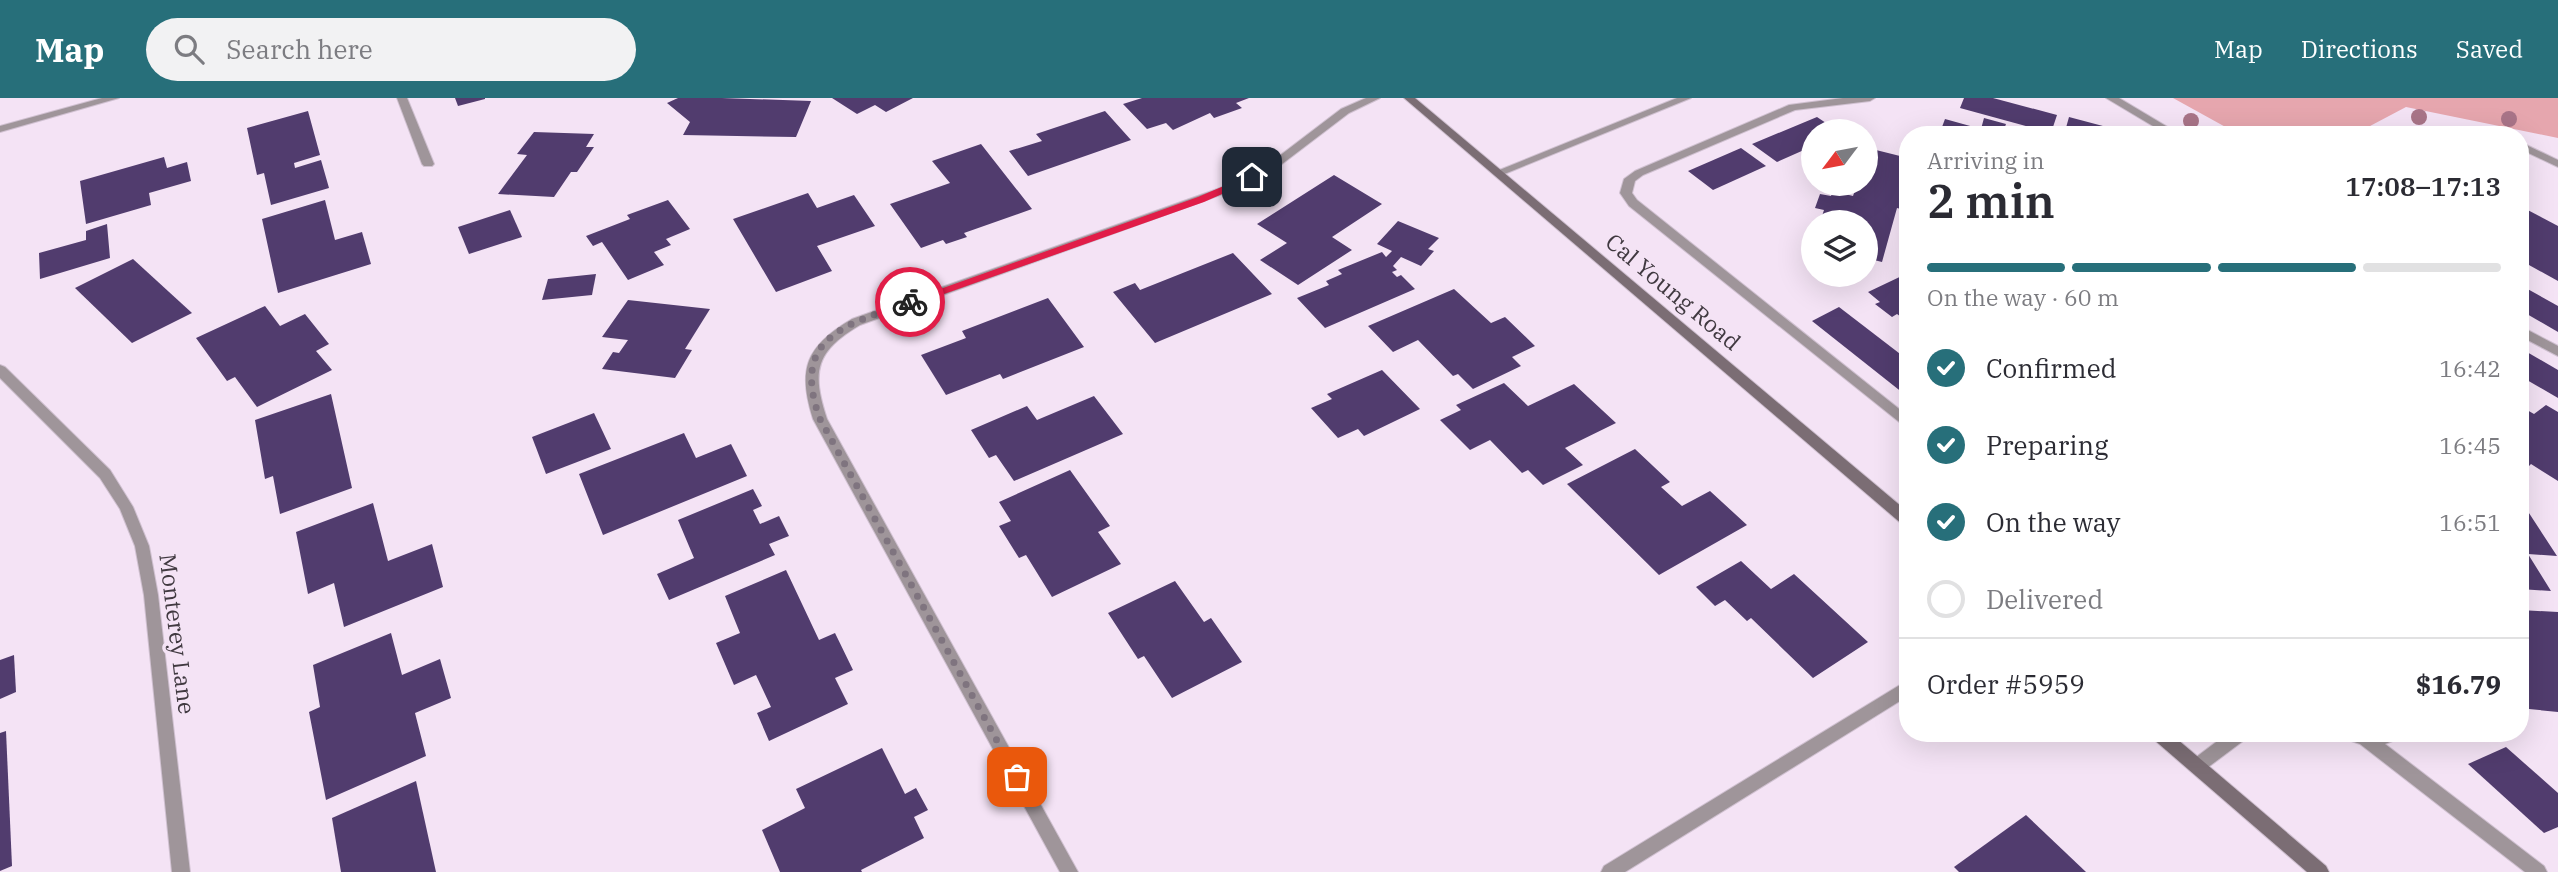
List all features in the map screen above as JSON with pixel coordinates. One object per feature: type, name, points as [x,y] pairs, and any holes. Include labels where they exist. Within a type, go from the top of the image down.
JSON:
[{"type":"main road","name":"Cal Young Road","points":[[1409,98],[1899,513]]},
{"type":"main road","points":[[2169,742],[2320,872]]},
{"type":"street","points":[[0,129],[114,98]]},
{"type":"street","points":[[402,98],[428,164]]},
{"type":"street","points":[[1069,872],[820,419],[810,389],[809,373],[814,358],[825,342],[856,322],[1227,189],[1278,162],[1345,111],[1376,98]]},
{"type":"street","points":[[1498,173],[1686,98]]},
{"type":"street","points":[[1870,98],[1793,107],[1639,173],[1630,179],[1626,193],[1633,203],[1899,417]]},
{"type":"street","points":[[2111,98],[2160,126]]},
{"type":"street","points":[[2529,150],[2558,164]]},
{"type":"street","points":[[2529,335],[2558,352]]},
{"type":"street","name":"Monterey Lane","points":[[0,370],[105,474],[126,507],[142,546],[151,595],[181,872]]},
{"type":"street","points":[[1610,872],[1899,693]]},
{"type":"street","points":[[2197,766],[2229,742]]},
{"type":"street","points":[[2371,742],[2538,872]]},
{"type":"shaded area","points":[[2173,98],[2558,98],[2558,138],[2529,132],[2529,126],[2499,126],[2406,107],[2370,126],[2224,126]]},
{"type":"building","points":[[455,98],[485,98],[485,99],[458,106]]},
{"type":"building","points":[[678,98],[811,101],[796,137],[683,135],[690,122],[667,103]]},
{"type":"building","points":[[832,98],[913,98],[886,112],[875,105],[857,114]]},
{"type":"building","points":[[1142,98],[1249,98],[1236,103],[1242,108],[1214,118],[1210,113],[1173,130],[1166,123],[1147,129],[1123,104]]},
{"type":"building","points":[[1964,98],[1993,98],[2057,115],[2053,126],[2026,126],[1960,108]]},
{"type":"building","points":[[308,111],[320,155],[294,163],[295,168],[321,160],[329,188],[271,205],[264,173],[257,175],[247,128]]},
{"type":"building","points":[[1105,111],[1131,140],[1028,176],[1009,151],[1042,141],[1036,134]]},
{"type":"building","points":[[2069,117],[2103,126],[2066,126]]},
{"type":"building","points":[[1984,118],[2006,124],[2005,126],[1982,126]]},
{"type":"building","points":[[1945,119],[1970,126],[1942,126]]},
{"type":"building","points":[[1801,124],[1801,151],[1777,162],[1752,144]]},
{"type":"building","points":[[534,132],[594,134],[586,147],[594,147],[577,172],[571,172],[554,197],[498,194],[527,155],[517,154]]},
{"type":"building","points":[[981,144],[1032,209],[964,233],[967,237],[946,244],[943,240],[921,248],[890,204],[950,183],[932,161]]},
{"type":"building","points":[[1741,148],[1766,166],[1713,190],[1688,171]]},
{"type":"building","points":[[1878,150],[1899,156],[1899,209],[1882,262],[1878,261],[1878,210],[1815,208],[1819,196],[1878,196]]},
{"type":"building","points":[[164,157],[167,168],[187,162],[191,181],[149,193],[151,205],[86,224],[80,181]]},
{"type":"building","points":[[1334,175],[1382,204],[1332,237],[1352,250],[1298,285],[1260,260],[1287,243],[1257,224]]},
{"type":"building","points":[[808,193],[817,208],[854,195],[875,226],[817,246],[832,271],[776,292],[733,219]]},
{"type":"building","points":[[325,200],[335,240],[362,232],[371,264],[278,293],[262,219]]},
{"type":"building","points":[[668,200],[690,229],[666,239],[671,245],[654,252],[664,265],[628,280],[602,242],[593,246],[586,236],[630,219],[627,215]]},
{"type":"building","points":[[510,210],[522,237],[469,254],[458,227]]},
{"type":"building","points":[[2529,211],[2558,226],[2558,281],[2529,265]]},
{"type":"building","points":[[1398,221],[1439,238],[1428,249],[1434,251],[1421,266],[1401,257],[1393,266],[1397,270],[1392,272],[1397,277],[1401,275],[1415,289],[1325,328],[1297,298],[1329,285],[1326,281],[1342,274],[1338,270],[1382,252],[1386,257],[1392,251],[1377,244]]},
{"type":"building","points":[[107,224],[110,258],[40,279],[39,253],[86,240],[86,231]]},
{"type":"building","points":[[1233,253],[1272,294],[1155,343],[1113,292],[1135,283],[1140,290]]},
{"type":"building","points":[[133,259],[192,313],[132,343],[75,288]]},
{"type":"building","points":[[596,274],[592,295],[542,300],[548,279]]},
{"type":"building","points":[[1899,277],[1899,315],[1892,317],[1875,304],[1880,302],[1868,292]]},
{"type":"building","points":[[1454,289],[1491,323],[1505,317],[1535,346],[1512,357],[1521,366],[1473,389],[1458,374],[1453,376],[1418,340],[1393,352],[1368,326]]},
{"type":"building","points":[[2529,290],[2558,306],[2558,332],[2529,315]]},
{"type":"building","points":[[1048,298],[1084,347],[1003,379],[1000,374],[946,395],[921,355],[966,338],[962,331]]},
{"type":"building","points":[[628,300],[710,309],[685,349],[692,350],[675,378],[602,369],[613,352],[619,353],[628,340],[602,337]]},
{"type":"building","points":[[265,306],[280,326],[305,314],[329,344],[316,351],[332,370],[257,407],[235,377],[227,381],[196,338]]},
{"type":"building","points":[[1839,307],[1899,353],[1899,390],[1812,321]]},
{"type":"building","points":[[2529,353],[2558,370],[2558,398],[2529,381]]},
{"type":"building","points":[[1382,370],[1420,409],[1364,436],[1358,429],[1338,438],[1311,408],[1332,399],[1327,394]]},
{"type":"building","points":[[1504,383],[1528,406],[1574,384],[1616,423],[1565,448],[1583,465],[1543,485],[1528,470],[1522,473],[1490,440],[1470,450],[1440,420],[1461,410],[1456,405]]},
{"type":"building","points":[[331,394],[352,488],[280,514],[273,476],[265,479],[255,420]]},
{"type":"building","points":[[1094,396],[1123,434],[1014,481],[996,455],[989,458],[971,430],[1027,406],[1037,420]]},
{"type":"building","points":[[2546,405],[2558,412],[2558,481],[2531,464],[2529,466],[2529,411],[2534,414]]},
{"type":"building","points":[[594,413],[611,449],[546,474],[532,437]]},
{"type":"building","points":[[684,433],[696,458],[731,444],[747,476],[603,535],[579,474]]},
{"type":"building","points":[[1635,449],[1670,482],[1661,487],[1682,506],[1710,491],[1747,525],[1659,575],[1567,484]]},
{"type":"building","points":[[1070,470],[1110,526],[1098,532],[1121,564],[1052,597],[1026,555],[1019,558],[999,526],[1011,521],[999,502]]},
{"type":"building","points":[[753,489],[762,506],[753,510],[760,524],[779,516],[789,536],[769,544],[775,555],[669,600],[657,574],[694,558],[678,520]]},
{"type":"building","points":[[373,503],[388,561],[432,544],[443,587],[344,627],[334,583],[308,594],[296,532]]},
{"type":"building","points":[[2529,513],[2557,556],[2529,554]]},
{"type":"building","points":[[2529,556],[2551,591],[2529,590]]},
{"type":"building","points":[[1741,561],[1771,589],[1794,574],[1868,642],[1813,678],[1751,618],[1747,621],[1725,600],[1715,606],[1696,587]]},
{"type":"building","points":[[786,570],[819,640],[835,633],[853,670],[835,678],[848,704],[769,741],[757,713],[771,707],[756,675],[734,685],[716,643],[740,633],[725,596]]},
{"type":"building","points":[[1175,581],[1204,622],[1211,618],[1242,662],[1172,698],[1144,656],[1138,659],[1108,613]]},
{"type":"building","points":[[2529,610],[2558,612],[2558,712],[2529,709]]},
{"type":"building","points":[[391,633],[402,675],[440,659],[451,698],[415,713],[426,756],[326,800],[309,712],[320,707],[313,665]]},
{"type":"building","points":[[14,655],[16,692],[0,699],[0,660]]},
{"type":"building","points":[[6,731],[12,866],[0,871],[0,733]]},
{"type":"building","points":[[2506,747],[2558,793],[2558,827],[2544,833],[2468,764]]},
{"type":"building","points":[[882,748],[905,794],[916,788],[928,810],[914,817],[924,838],[861,870],[862,872],[780,872],[762,830],[805,808],[796,789]]},
{"type":"building","points":[[416,781],[436,872],[341,872],[332,818]]},
{"type":"building","points":[[2026,815],[2086,872],[1959,872],[1954,867]]},
{"type":"way so far","points":[[910,302],[856,322],[825,342],[814,358],[809,373],[810,389],[820,419],[1017,777]]},
{"type":"route","points":[[910,302],[1201,200],[1252,177]]}]
